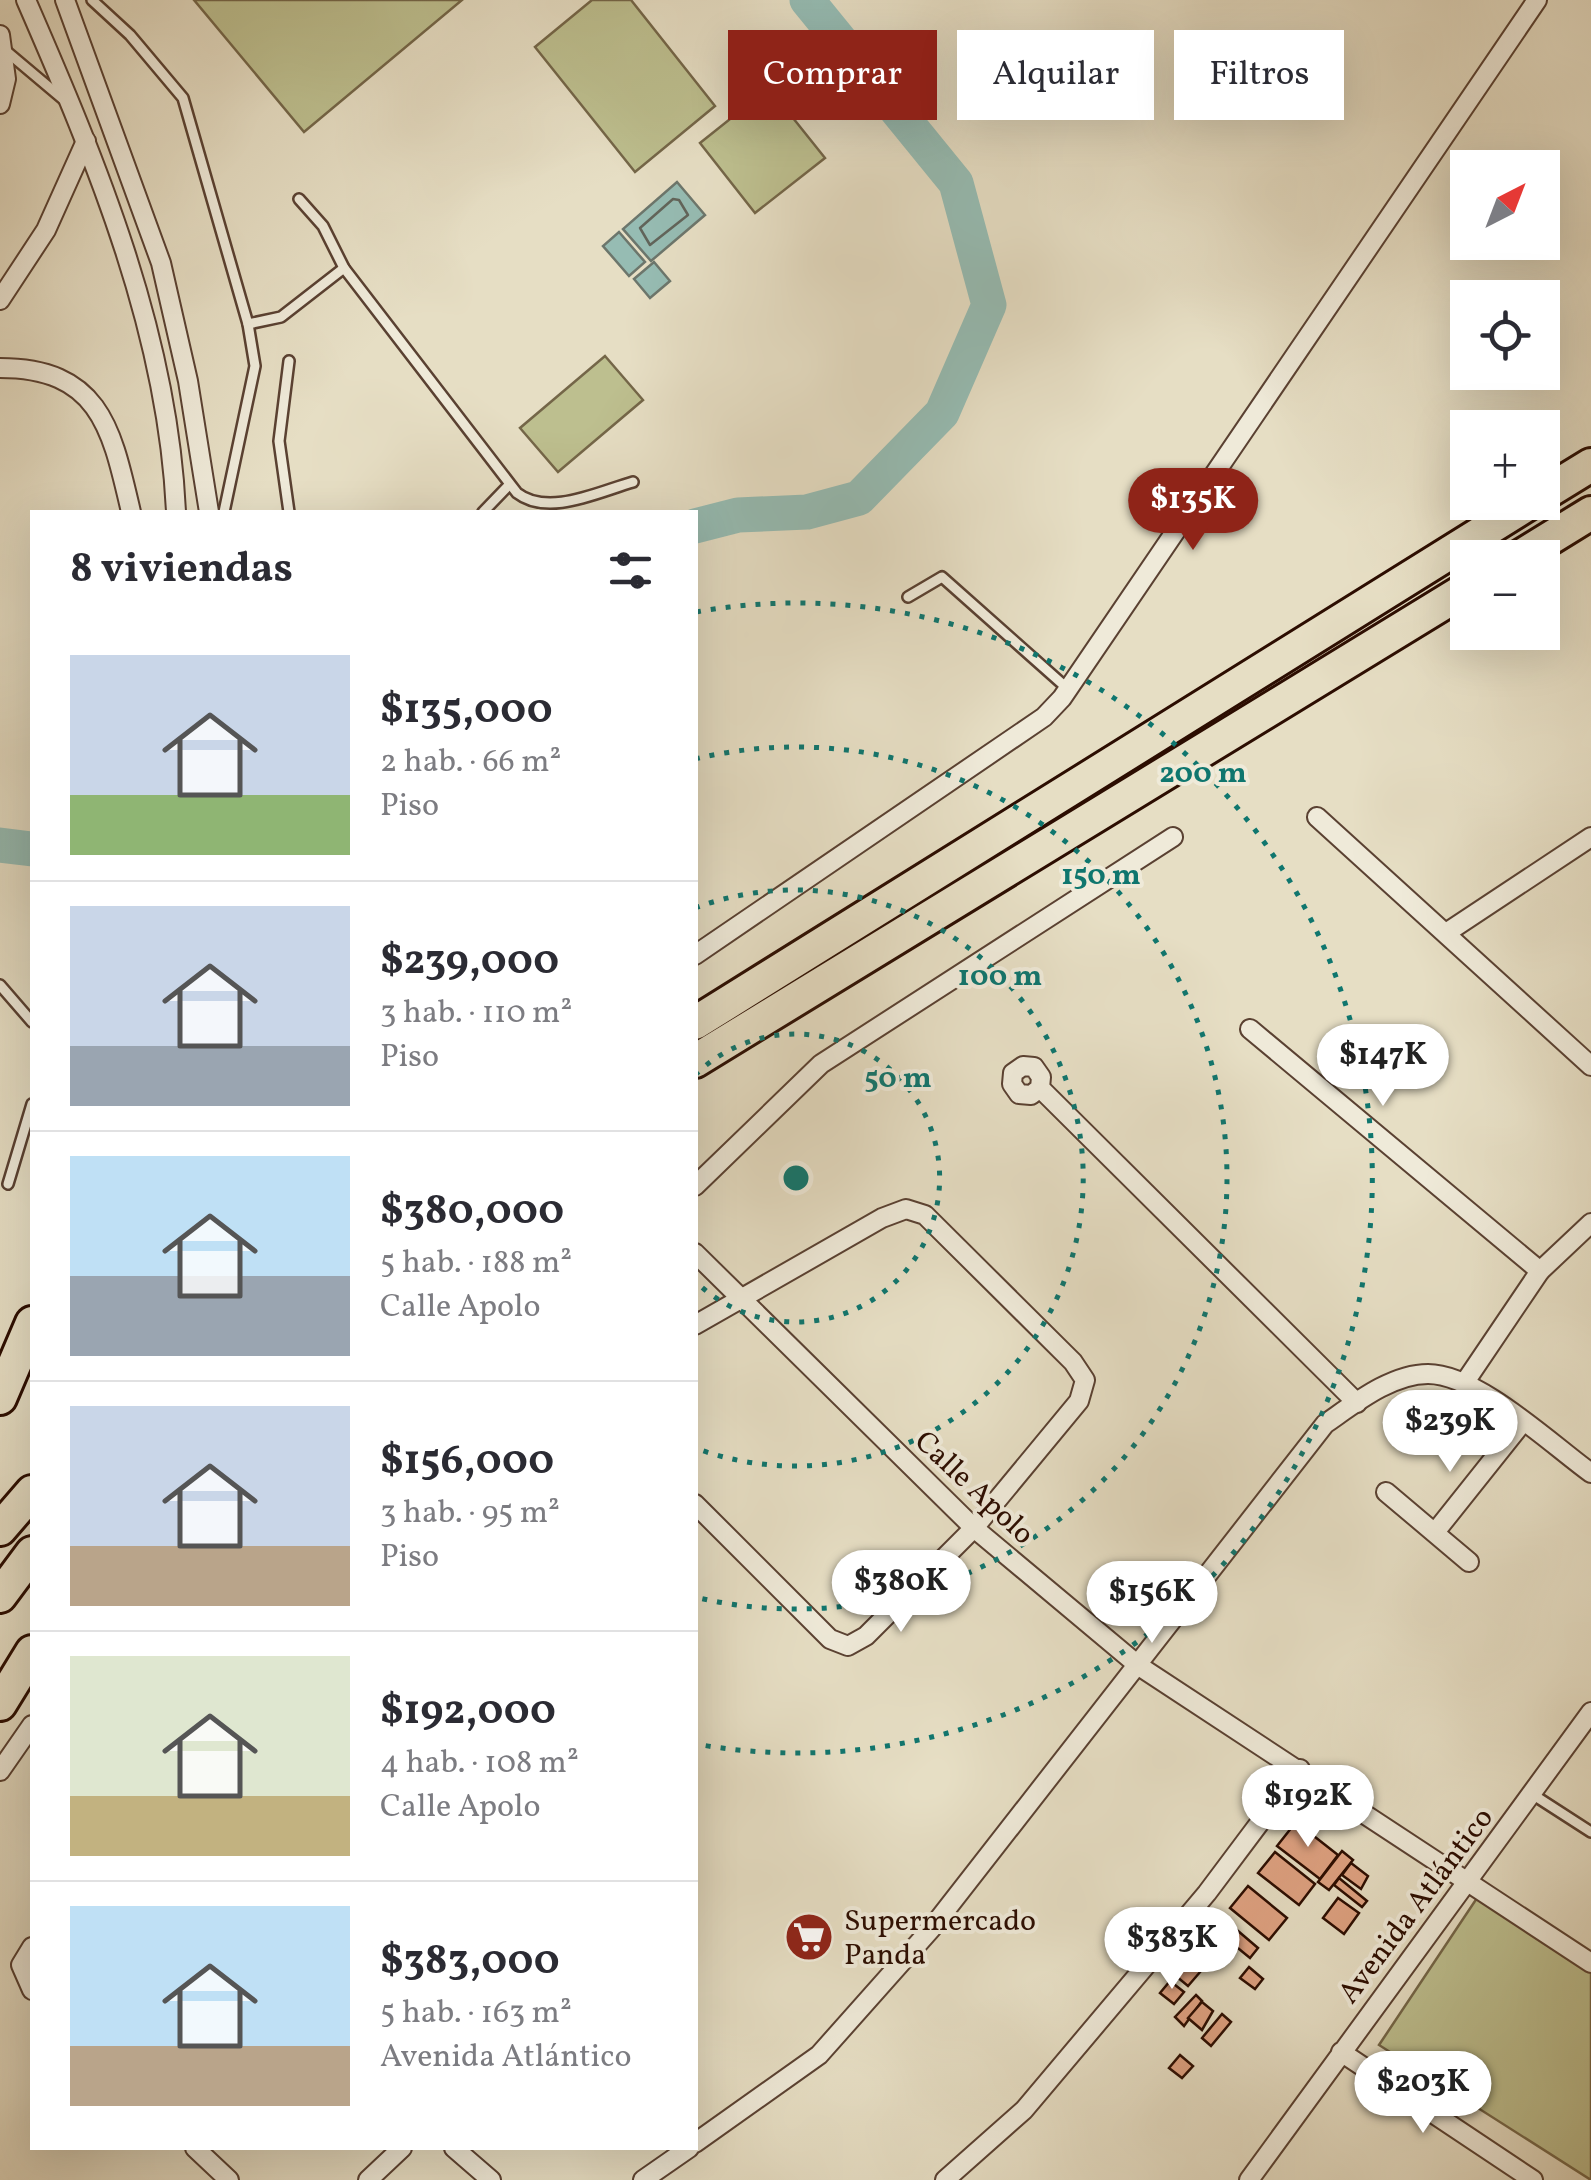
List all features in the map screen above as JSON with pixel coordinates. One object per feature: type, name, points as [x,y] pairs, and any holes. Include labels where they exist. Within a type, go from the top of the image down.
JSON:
[{"type":"highway","points":[[1560,485],[1591,465]]},
{"type":"highway","points":[[1547,540],[1591,513]]},
{"type":"highway","points":[[698,1021],[1502,520]]},
{"type":"highway","points":[[698,1060],[1450,599]]},
{"type":"highway","points":[[2,1389],[30,1328]]},
{"type":"highway","points":[[0,1529],[30,1494]]},
{"type":"highway","points":[[0,1596],[30,1556]]},
{"type":"highway","points":[[0,1704],[30,1655]]},
{"type":"street","points":[[26,0],[86,141],[133,271],[156,375],[176,510]]},
{"type":"street","points":[[65,0],[161,263],[188,381],[210,510]]},
{"type":"street","points":[[698,953],[1044,717],[1068,689],[1538,0]]},
{"type":"street","points":[[0,104],[6,79],[1,43]]},
{"type":"street","points":[[0,300],[46,230],[86,141]]},
{"type":"street","points":[[0,368],[59,377],[95,406],[112,434],[131,510]]},
{"type":"street","points":[[1318,818],[1591,1066]]},
{"type":"street","points":[[698,1183],[821,1064],[1172,837]]},
{"type":"street","points":[[1446,933],[1591,837]]},
{"type":"street","points":[[1250,1029],[1540,1270]]},
{"type":"street","points":[[1040,1088],[1357,1402]]},
{"type":"street","points":[[698,1323],[739,1296],[906,1210],[925,1215],[1073,1362],[1084,1380],[1079,1401],[974,1528],[866,1636],[848,1646],[830,1638],[698,1507]]},
{"type":"street","points":[[1465,1382],[1540,1270],[1591,1223]]},
{"type":"street","name":"Calle Apolo","points":[[698,1256],[974,1528],[1139,1666],[1300,1768],[1591,1963]]},
{"type":"street","points":[[698,2141],[819,2055],[931,1928],[1324,1424],[1380,1388],[1427,1374],[1465,1382],[1591,1473]]},
{"type":"street","points":[[1436,1532],[1522,1423]]},
{"type":"street","points":[[1386,1492],[1470,1562]]},
{"type":"street","name":"Avenida Atlántico","points":[[1248,2180],[1591,1712]]},
{"type":"street","points":[[0,1771],[30,1728]]},
{"type":"street","points":[[945,2180],[1024,2110],[1207,1892],[1300,1768]]},
{"type":"street","points":[[30,1951],[21,1965],[30,1985]]},
{"type":"street","points":[[1341,2052],[1532,2180]]},
{"type":"street","points":[[197,2150],[229,2180]]},
{"type":"street","points":[[368,2180],[400,2150]]},
{"type":"street","points":[[456,2150],[491,2180]]},
{"type":"street","points":[[643,2180],[685,2150]]},
{"type":"lane","points":[[92,0],[130,35],[183,98],[248,324],[255,366],[224,510]]},
{"type":"lane","points":[[1,43],[72,106]]},
{"type":"lane","points":[[299,199],[323,226],[344,268],[430,376],[509,485],[538,504],[633,482]]},
{"type":"lane","points":[[248,324],[280,317],[344,268]]},
{"type":"lane","points":[[289,361],[279,441],[290,510]]},
{"type":"lane","points":[[486,510],[509,485]]},
{"type":"lane","points":[[908,597],[942,577],[1068,689]]},
{"type":"lane","points":[[0,985],[30,1020]]},
{"type":"lane","points":[[8,1184],[30,1111]]},
{"type":"lane","points":[[1532,1794],[1591,1832]]},
{"type":"green space","points":[[194,0],[462,0],[304,132]]},
{"type":"green space","points":[[592,0],[631,0],[715,106],[635,172],[535,47]]},
{"type":"green space","points":[[729,120],[795,120],[825,158],[755,213],[700,143]]},
{"type":"green space","points":[[605,356],[643,400],[558,472],[520,428]]},
{"type":"green space","points":[[1481,1892],[1591,1969],[1591,2180],[1379,2045]]},
{"type":"water","points":[[677,182],[705,215],[651,261],[623,229]]},
{"type":"water","points":[[619,232],[645,262],[629,276],[603,246]]},
{"type":"water","points":[[654,262],[670,281],[650,298],[634,279]]},
{"type":"building","points":[[1296,1822],[1338,1855],[1320,1879],[1277,1846]]},
{"type":"building","points":[[1342,1851],[1353,1860],[1329,1890],[1318,1882]]},
{"type":"building","points":[[1275,1852],[1315,1884],[1299,1905],[1258,1873]]},
{"type":"building","points":[[1351,1863],[1368,1876],[1361,1889],[1342,1875]]},
{"type":"building","points":[[1339,1878],[1367,1901],[1362,1907],[1334,1885]]},
{"type":"building","points":[[1248,1886],[1287,1918],[1269,1940],[1230,1908]]},
{"type":"building","points":[[1338,1898],[1359,1913],[1344,1934],[1323,1918]]},
{"type":"building","points":[[1231,1925],[1258,1948],[1250,1958],[1222,1935]]},
{"type":"building","points":[[1194,1953],[1207,1964],[1188,1986],[1176,1976]]},
{"type":"building","points":[[1249,1967],[1263,1979],[1255,1989],[1240,1978]]},
{"type":"building","points":[[1170,1981],[1184,1992],[1174,2004],[1160,1993]]},
{"type":"building","points":[[1196,1995],[1202,2001],[1184,2026],[1175,2017]]},
{"type":"building","points":[[1202,2002],[1213,2011],[1202,2030],[1188,2018]]},
{"type":"building","points":[[1222,2014],[1231,2022],[1211,2046],[1202,2038]]},
{"type":"building","points":[[1180,2055],[1193,2066],[1182,2078],[1169,2068]]},
{"type":"waterway","points":[[698,525],[738,515],[807,512],[859,498],[942,413],[989,305],[956,183],[807,0]]},
{"type":"waterway","points":[[0,845],[30,849]]},
{"type":"place","name":"Supermercado Panda","points":[[809,1937]]}]
